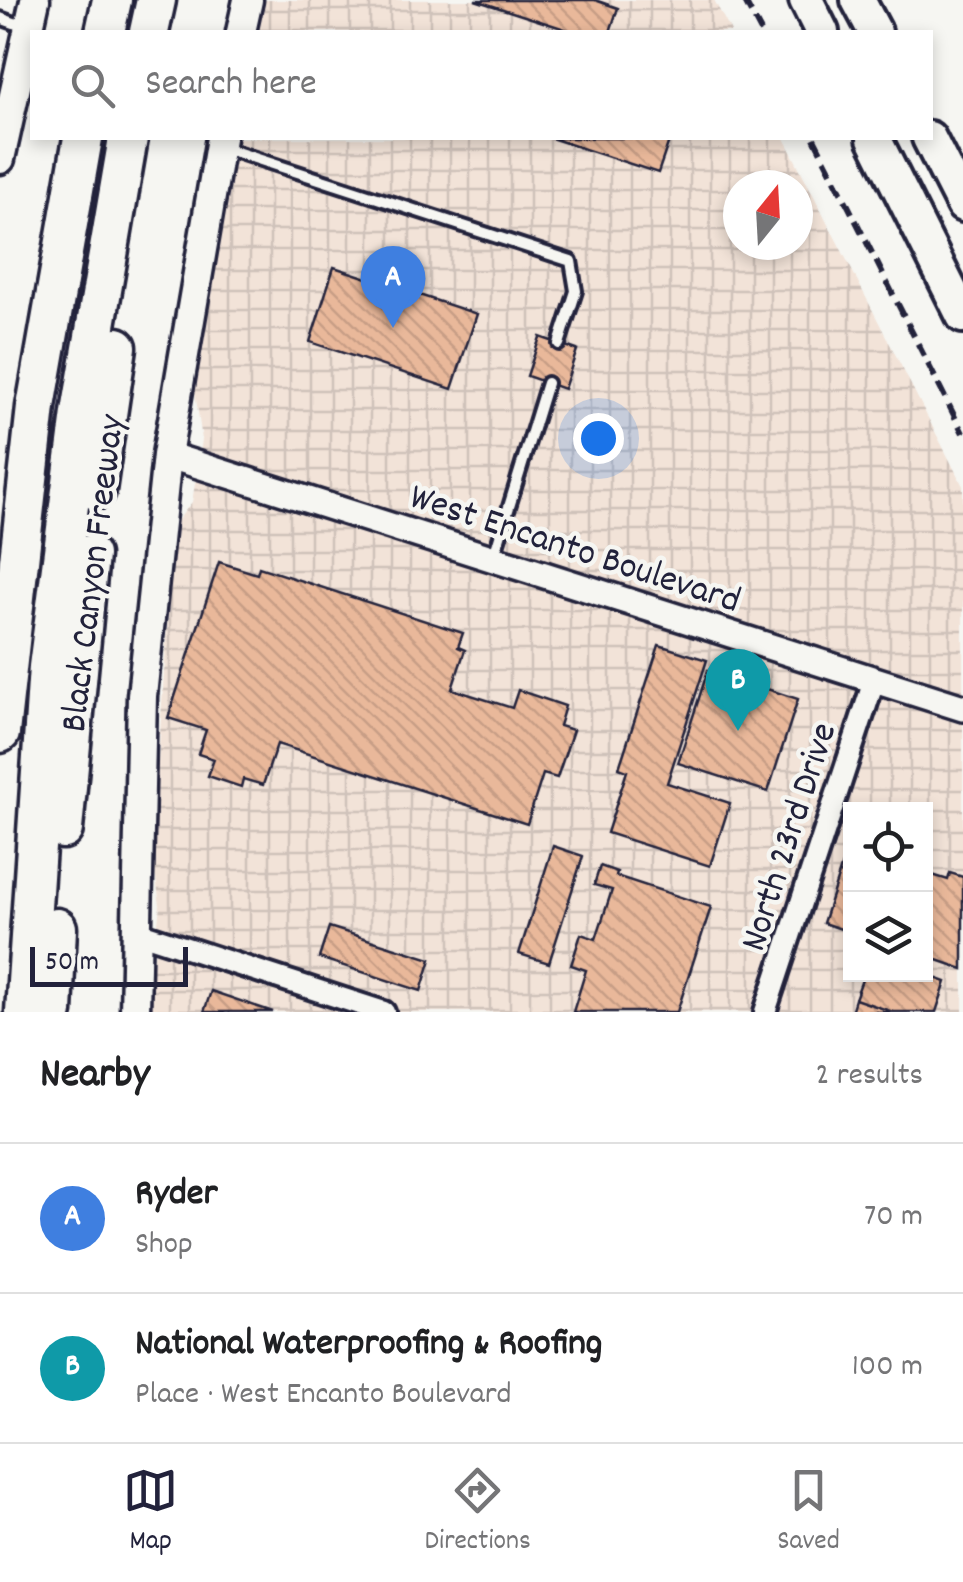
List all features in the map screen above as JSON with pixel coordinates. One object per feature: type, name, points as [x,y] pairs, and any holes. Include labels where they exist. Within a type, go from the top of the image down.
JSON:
[{"type":"highway","points":[[104,30],[110,0]]},
{"type":"highway","points":[[149,30],[156,0]]},
{"type":"highway","points":[[176,30],[182,0]]},
{"type":"highway","name":"Black Canyon Freeway","points":[[0,733],[36,407],[83,140]]},
{"type":"highway","points":[[25,1012],[48,668],[80,413],[128,140]]},
{"type":"highway","name":"Black Canyon Freeway","points":[[55,1000],[77,649],[95,498],[154,140]]},
{"type":"main road","points":[[0,159],[35,0]]},
{"type":"main road","points":[[241,30],[248,0]]},
{"type":"main road","points":[[806,0],[821,30]]},
{"type":"main road","points":[[858,0],[874,30]]},
{"type":"main road","points":[[875,140],[963,316]]},
{"type":"main road","points":[[929,140],[963,205]]},
{"type":"main road","points":[[136,1012],[142,696],[167,455],[220,142]]},
{"type":"street","name":"West Encanto Boulevard","points":[[167,455],[963,708]]},
{"type":"street","name":"North 23rd Drive","points":[[765,1012],[874,681]]},
{"type":"street","points":[[137,932],[384,1012]]},
{"type":"lane","points":[[0,18],[29,28]]},
{"type":"lane","points":[[220,142],[571,261],[576,291],[559,344]]},
{"type":"lane","points":[[493,559],[547,383]]},
{"type":"shaded area","points":[[261,0],[714,0],[730,30],[254,30]]},
{"type":"shaded area","points":[[235,140],[785,140],[800,170],[723,170],[723,260],[813,260],[813,194],[963,486],[963,1012],[148,1012],[160,905],[152,851],[174,525],[192,502],[202,440],[193,378]]},
{"type":"building","points":[[475,0],[595,0],[618,8],[611,30],[568,30]]},
{"type":"building","points":[[557,140],[669,140],[658,173]]},
{"type":"building","points":[[334,267],[477,314],[452,389],[310,342]]},
{"type":"building","points":[[540,337],[577,350],[564,389],[527,376]]},
{"type":"building","points":[[219,562],[257,574],[259,567],[463,633],[458,647],[465,650],[452,689],[512,708],[518,690],[565,706],[559,726],[573,730],[557,778],[543,774],[527,824],[277,744],[263,785],[243,779],[241,787],[208,776],[214,759],[198,754],[206,730],[168,718]]},
{"type":"building","points":[[659,645],[707,660],[667,783],[730,803],[710,866],[607,833],[627,771],[619,768]]},
{"type":"building","points":[[708,670],[798,699],[768,792],[678,763]]},
{"type":"building","points":[[553,846],[583,856],[549,963],[519,954]]},
{"type":"building","points":[[843,861],[843,930],[823,923]]},
{"type":"building","points":[[600,866],[617,872],[616,876],[711,907],[677,1012],[573,1012],[586,970],[571,965],[581,934],[596,939],[612,890],[594,885]]},
{"type":"building","points":[[950,873],[963,877],[963,969],[933,958],[933,875],[948,880]]},
{"type":"building","points":[[329,927],[431,959],[421,991],[319,958]]},
{"type":"building","points":[[933,977],[946,982],[936,1012],[893,1012],[855,999],[861,982],[933,982]]},
{"type":"building","points":[[211,991],[273,1012],[204,1012]]},
{"type":"building","points":[[855,999],[893,1012],[851,1012]]},
{"type":"railway","points":[[744,0],[760,30]]},
{"type":"railway","points":[[815,140],[963,433]]},
{"type":"place","name":"Ryder","points":[[393,328]]},
{"type":"place","name":"National Waterproofing & Roofing","points":[[738,731]]}]
